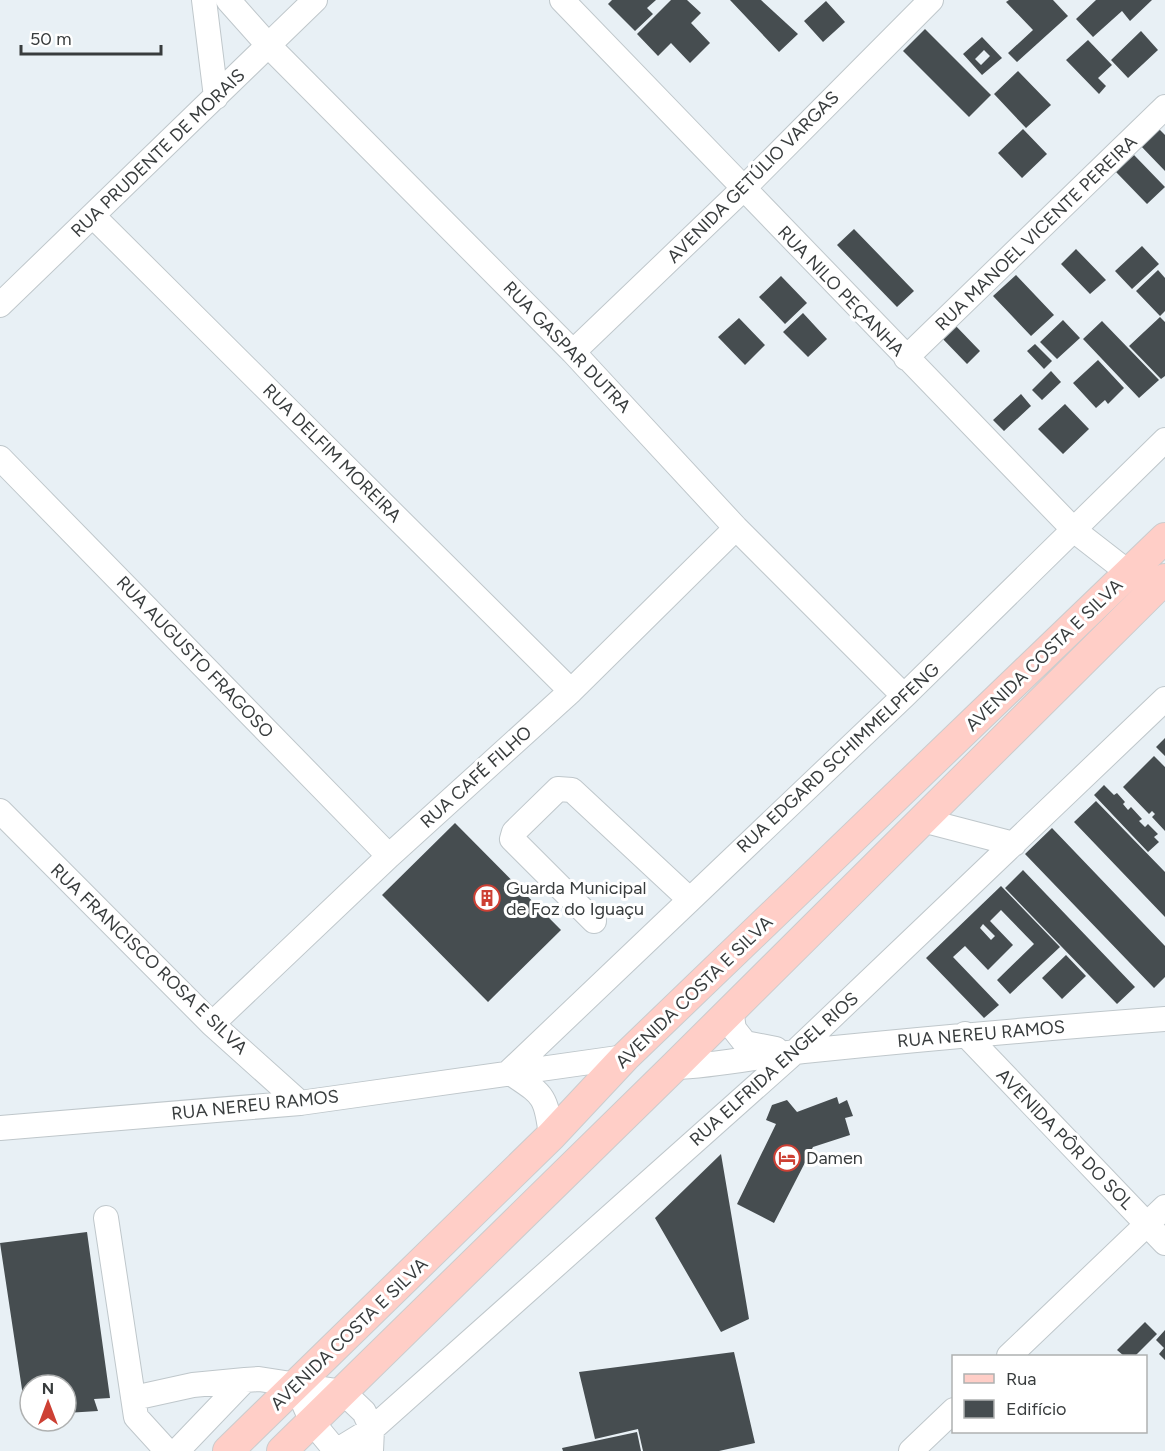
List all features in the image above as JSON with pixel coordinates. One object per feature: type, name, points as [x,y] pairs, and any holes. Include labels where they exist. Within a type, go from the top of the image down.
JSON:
[{"type":"main road","name":"AVENIDA COSTA E SILVA","points":[[228,1451],[551,1136],[625,1057],[1165,538]]},
{"type":"main road","name":"AVENIDA COSTA E SILVA","points":[[282,1451],[674,1067],[1165,579]]},
{"type":"street","points":[[204,0],[216,97]]},
{"type":"street","name":"RUA GASPAR DUTRA","points":[[228,0],[268,45],[573,352],[736,528],[904,696]]},
{"type":"street","name":"RUA PRUDENTE DE MORAIS","points":[[0,305],[315,0]]},
{"type":"street","name":"RUA NILO PEÇANHA","points":[[562,0],[1075,531],[1129,573]]},
{"type":"street","name":"AVENIDA GETÚLIO VARGAS","points":[[573,352],[743,189],[931,0]]},
{"type":"street","name":"RUA MANOEL VICENTE PEREIRA","points":[[906,358],[1165,107]]},
{"type":"street","name":"RUA DELFIM MOREIRA","points":[[93,216],[571,691]]},
{"type":"street","name":"RUA EDGARD SCHIMMELPFENG","points":[[508,1072],[688,898],[904,696],[1075,531],[1165,440]]},
{"type":"street","name":"RUA AUGUSTO FRAGOSO","points":[[0,458],[389,856]]},
{"type":"street","name":"RUA CAFÉ FILHO","points":[[212,1024],[389,856],[571,691],[736,528]]},
{"type":"street","name":"RUA ELFRIDA ENGEL RIOS","points":[[336,1451],[372,1440],[796,1051],[1165,699]]},
{"type":"street","points":[[594,921],[512,839],[514,832],[558,789],[572,790],[688,898]]},
{"type":"street","name":"RUA FRANCISCO ROSA E SILVA","points":[[0,812],[212,1024],[300,1103]]},
{"type":"street","points":[[922,820],[1014,844]]},
{"type":"street","points":[[731,1010],[734,1029],[745,1043],[796,1051]]},
{"type":"street","name":"RUA NEREU RAMOS","points":[[796,1051],[1163,1018]]},
{"type":"street","name":"AVENIDA PÔR DO SOL","points":[[965,1034],[1165,1243]]},
{"type":"street","points":[[674,1067],[713,1066],[796,1051]]},
{"type":"street","name":"RUA NEREU RAMOS","points":[[0,1128],[300,1103],[625,1057]]},
{"type":"street","points":[[508,1072],[538,1092],[547,1104],[551,1136]]},
{"type":"street","points":[[1010,1355],[1165,1207]]},
{"type":"street","points":[[106,1218],[136,1417],[167,1451]]},
{"type":"street","points":[[134,1398],[193,1385],[272,1379],[296,1386],[343,1392],[364,1412],[372,1440]]},
{"type":"street","points":[[177,1451],[246,1380]]},
{"type":"street","points":[[296,1386],[312,1422],[336,1451]]},
{"type":"street","points":[[911,1451],[952,1412]]},
{"type":"building","points":[[612,0],[656,0],[647,8],[653,14],[635,31],[608,4]]},
{"type":"building","points":[[671,0],[687,0],[701,13],[691,23],[710,43],[690,63],[671,43],[658,56],[637,34]]},
{"type":"building","points":[[730,0],[761,0],[798,34],[779,52]]},
{"type":"building","points":[[1009,0],[1053,0],[1068,16],[1017,62],[1008,53],[1033,30],[1006,2]]},
{"type":"building","points":[[1096,0],[1152,0],[1130,21],[1122,11],[1093,37],[1076,19]]},
{"type":"building","points":[[826,1],[845,22],[823,42],[804,21]]},
{"type":"building","points":[[925,29],[991,95],[969,117],[903,51]]},
{"type":"building","points":[[1141,31],[1158,50],[1128,78],[1111,60]]},
{"type":"building","points":[[982,37],[1002,58],[982,75],[963,54]],"holes":[[[984,50],[990,56],[981,65],[975,59]]]},
{"type":"building","points":[[1088,40],[1112,65],[1098,78],[1106,86],[1099,94],[1066,60]]},
{"type":"building","points":[[1018,71],[1051,105],[1026,128],[994,94]]},
{"type":"building","points":[[1157,127],[1165,135],[1165,171],[1139,144]]},
{"type":"building","points":[[1023,129],[1047,154],[1022,178],[998,153]]},
{"type":"building","points":[[1134,155],[1165,187],[1147,204],[1116,172]]},
{"type":"building","points":[[854,229],[914,291],[897,307],[837,245]]},
{"type":"building","points":[[1142,246],[1159,264],[1132,289],[1115,271]]},
{"type":"building","points":[[1076,249],[1106,280],[1090,294],[1061,264]]},
{"type":"building","points":[[1158,270],[1165,278],[1165,311],[1160,316],[1136,291]]},
{"type":"building","points":[[1016,275],[1054,315],[1031,336],[993,296]]},
{"type":"building","points":[[781,276],[807,303],[785,324],[759,297]]},
{"type":"building","points":[[803,313],[827,339],[808,357],[783,332]]},
{"type":"building","points":[[1160,317],[1165,322],[1165,376],[1161,379],[1129,346]]},
{"type":"building","points":[[739,318],[765,345],[745,365],[718,337]]},
{"type":"building","points":[[1063,320],[1080,338],[1057,359],[1040,342]]},
{"type":"building","points":[[1102,321],[1159,380],[1139,398],[1083,339]]},
{"type":"building","points":[[953,323],[980,351],[967,364],[939,335]]},
{"type":"building","points":[[1035,344],[1052,361],[1044,369],[1027,351]]},
{"type":"building","points":[[1098,360],[1124,388],[1108,404],[1105,400],[1096,408],[1073,383]]},
{"type":"building","points":[[1051,371],[1061,382],[1042,400],[1032,390]]},
{"type":"building","points":[[1021,394],[1031,406],[1004,431],[993,420]]},
{"type":"building","points":[[1065,404],[1089,429],[1063,454],[1038,429]]},
{"type":"building","points":[[1165,738],[1165,756],[1156,747]]},
{"type":"building","points":[[1154,756],[1165,767],[1165,831],[1152,817],[1155,814],[1152,811],[1149,814],[1123,787]]},
{"type":"building","points":[[1104,785],[1114,795],[1117,793],[1125,802],[1123,804],[1128,810],[1131,807],[1142,819],[1139,821],[1145,827],[1148,824],[1158,834],[1154,837],[1159,842],[1148,852],[1094,795]]},
{"type":"building","points":[[1096,801],[1165,872],[1165,917],[1074,822]]},
{"type":"building","points":[[455,823],[561,930],[488,1002],[382,895]]},
{"type":"building","points":[[1052,828],[1165,946],[1165,977],[1154,988],[1025,854]]},
{"type":"building","points":[[1023,870],[1135,987],[1117,1004],[1005,888]]},
{"type":"building","points":[[1001,886],[1060,947],[1010,994],[997,980],[1034,944],[1001,910],[990,921],[1013,945],[988,970],[965,946],[953,957],[999,1005],[984,1018],[926,958]],"holes":[[[983,924],[995,936],[991,940],[980,928]]]},
{"type":"building","points":[[1066,955],[1086,976],[1062,999],[1042,978]]},
{"type":"building","points":[[837,1097],[839,1104],[847,1100],[853,1116],[845,1118],[850,1135],[813,1147],[774,1223],[737,1204],[776,1124],[766,1120],[772,1105],[787,1100],[797,1112]]},
{"type":"building","points":[[721,1154],[749,1319],[721,1332],[655,1218]]},
{"type":"building","points":[[87,1232],[110,1398],[94,1399],[98,1411],[78,1412],[78,1373],[20,1373],[0,1243]]},
{"type":"building","points":[[1145,1322],[1157,1334],[1136,1355],[1123,1355],[1117,1350]]},
{"type":"building","points":[[1165,1330],[1165,1360],[1159,1354],[1164,1348],[1156,1340]]},
{"type":"building","points":[[734,1352],[755,1443],[719,1451],[643,1451],[638,1429],[595,1439],[579,1372]]},
{"type":"building","points":[[637,1432],[641,1451],[563,1451],[562,1448]]},
{"type":"place","name":"Guarda Municipal de Foz do Iguaçu","points":[[487,898]]},
{"type":"place","name":"Damen","points":[[787,1158]]}]
